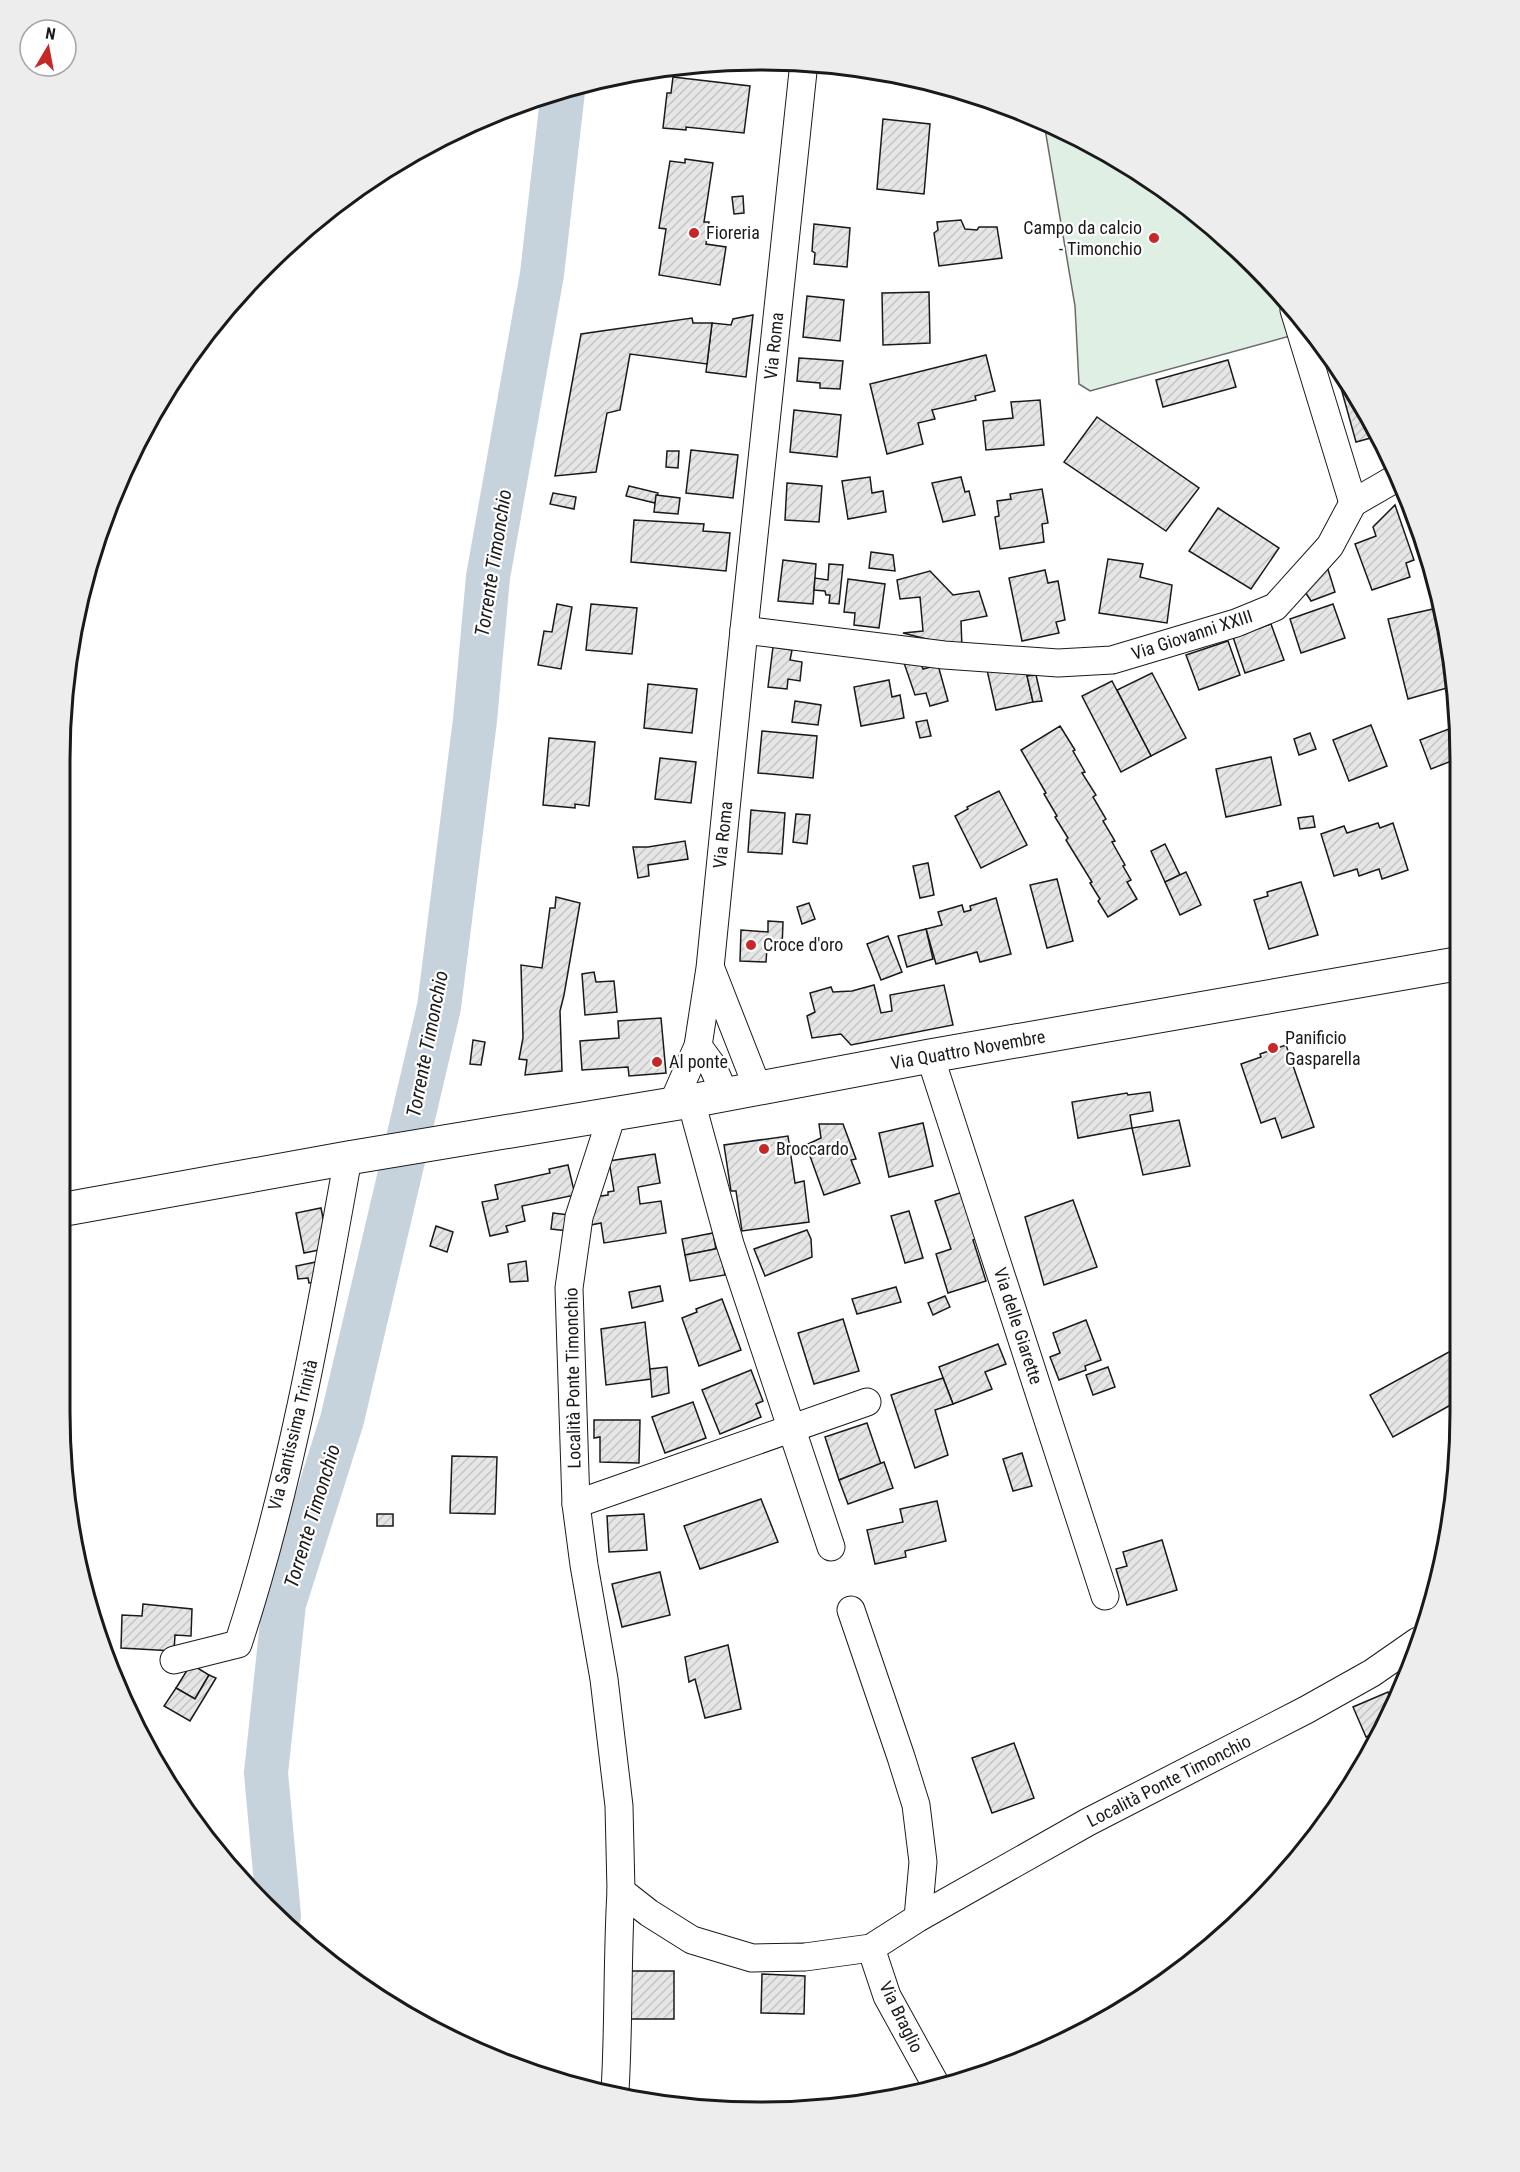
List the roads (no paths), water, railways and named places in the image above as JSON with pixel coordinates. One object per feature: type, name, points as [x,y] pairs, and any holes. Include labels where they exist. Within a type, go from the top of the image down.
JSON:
[{"type":"main road","name":"Via Quattro Novembre","points":[[352,1157],[682,1103],[930,1056],[1450,965]]},
{"type":"main road","points":[[70,1208],[352,1157]]},
{"type":"street","name":"Via Roma","points":[[682,1103],[698,1046],[710,968],[803,72]]},
{"type":"street","points":[[1301,333],[1353,503],[1390,481]]},
{"type":"street","name":"Via Giovanni XXIII","points":[[744,630],[944,655],[1058,663],[1112,660],[1236,623],[1275,606],[1330,546],[1353,503]]},
{"type":"street","name":"Via Roma","points":[[710,968],[758,1089]]},
{"type":"street","points":[[698,1046],[712,1065],[725,1095]]},
{"type":"street","name":"Via delle Giarette","points":[[930,1056],[1105,1596]]},
{"type":"street","points":[[682,1103],[831,1547]]},
{"type":"street","name":"Località Ponte Timonchio","points":[[612,1115],[579,1217],[569,1288],[576,1504],[604,1679],[619,1806],[621,1891],[615,2086]]},
{"type":"street","name":"Via Santissima Trinità","points":[[174,1660],[238,1644],[254,1595],[310,1368],[352,1157]]},
{"type":"street","points":[[576,1504],[867,1402]]},
{"type":"street","points":[[851,1610],[916,1805],[923,1862],[918,1918]]},
{"type":"street","name":"Località Ponte Timonchio","points":[[621,1891],[649,1913],[692,1940],[752,1958],[805,1956],[871,1948],[918,1918],[1088,1822],[1306,1710],[1372,1673],[1408,1648]]},
{"type":"street","name":"Via Braglio","points":[[871,1948],[887,1996],[933,2079]]},
{"type":"waterway","name":"Torrente Timonchio","points":[[278,1905],[266,1773],[284,1604],[342,1420],[439,1007],[475,720],[488,577],[542,274],[562,100]]},
{"type":"place","name":"Fioreria","points":[[694,233]]},
{"type":"place","name":"Campo da calcio - Timonchio","points":[[1154,238]]},
{"type":"place","name":"Croce d'oro","points":[[751,945]]},
{"type":"place","name":"Panificio Gasparella","points":[[1273,1048]]},
{"type":"place","name":"Al ponte","points":[[657,1062]]},
{"type":"place","name":"Broccardo","points":[[764,1149]]}]
